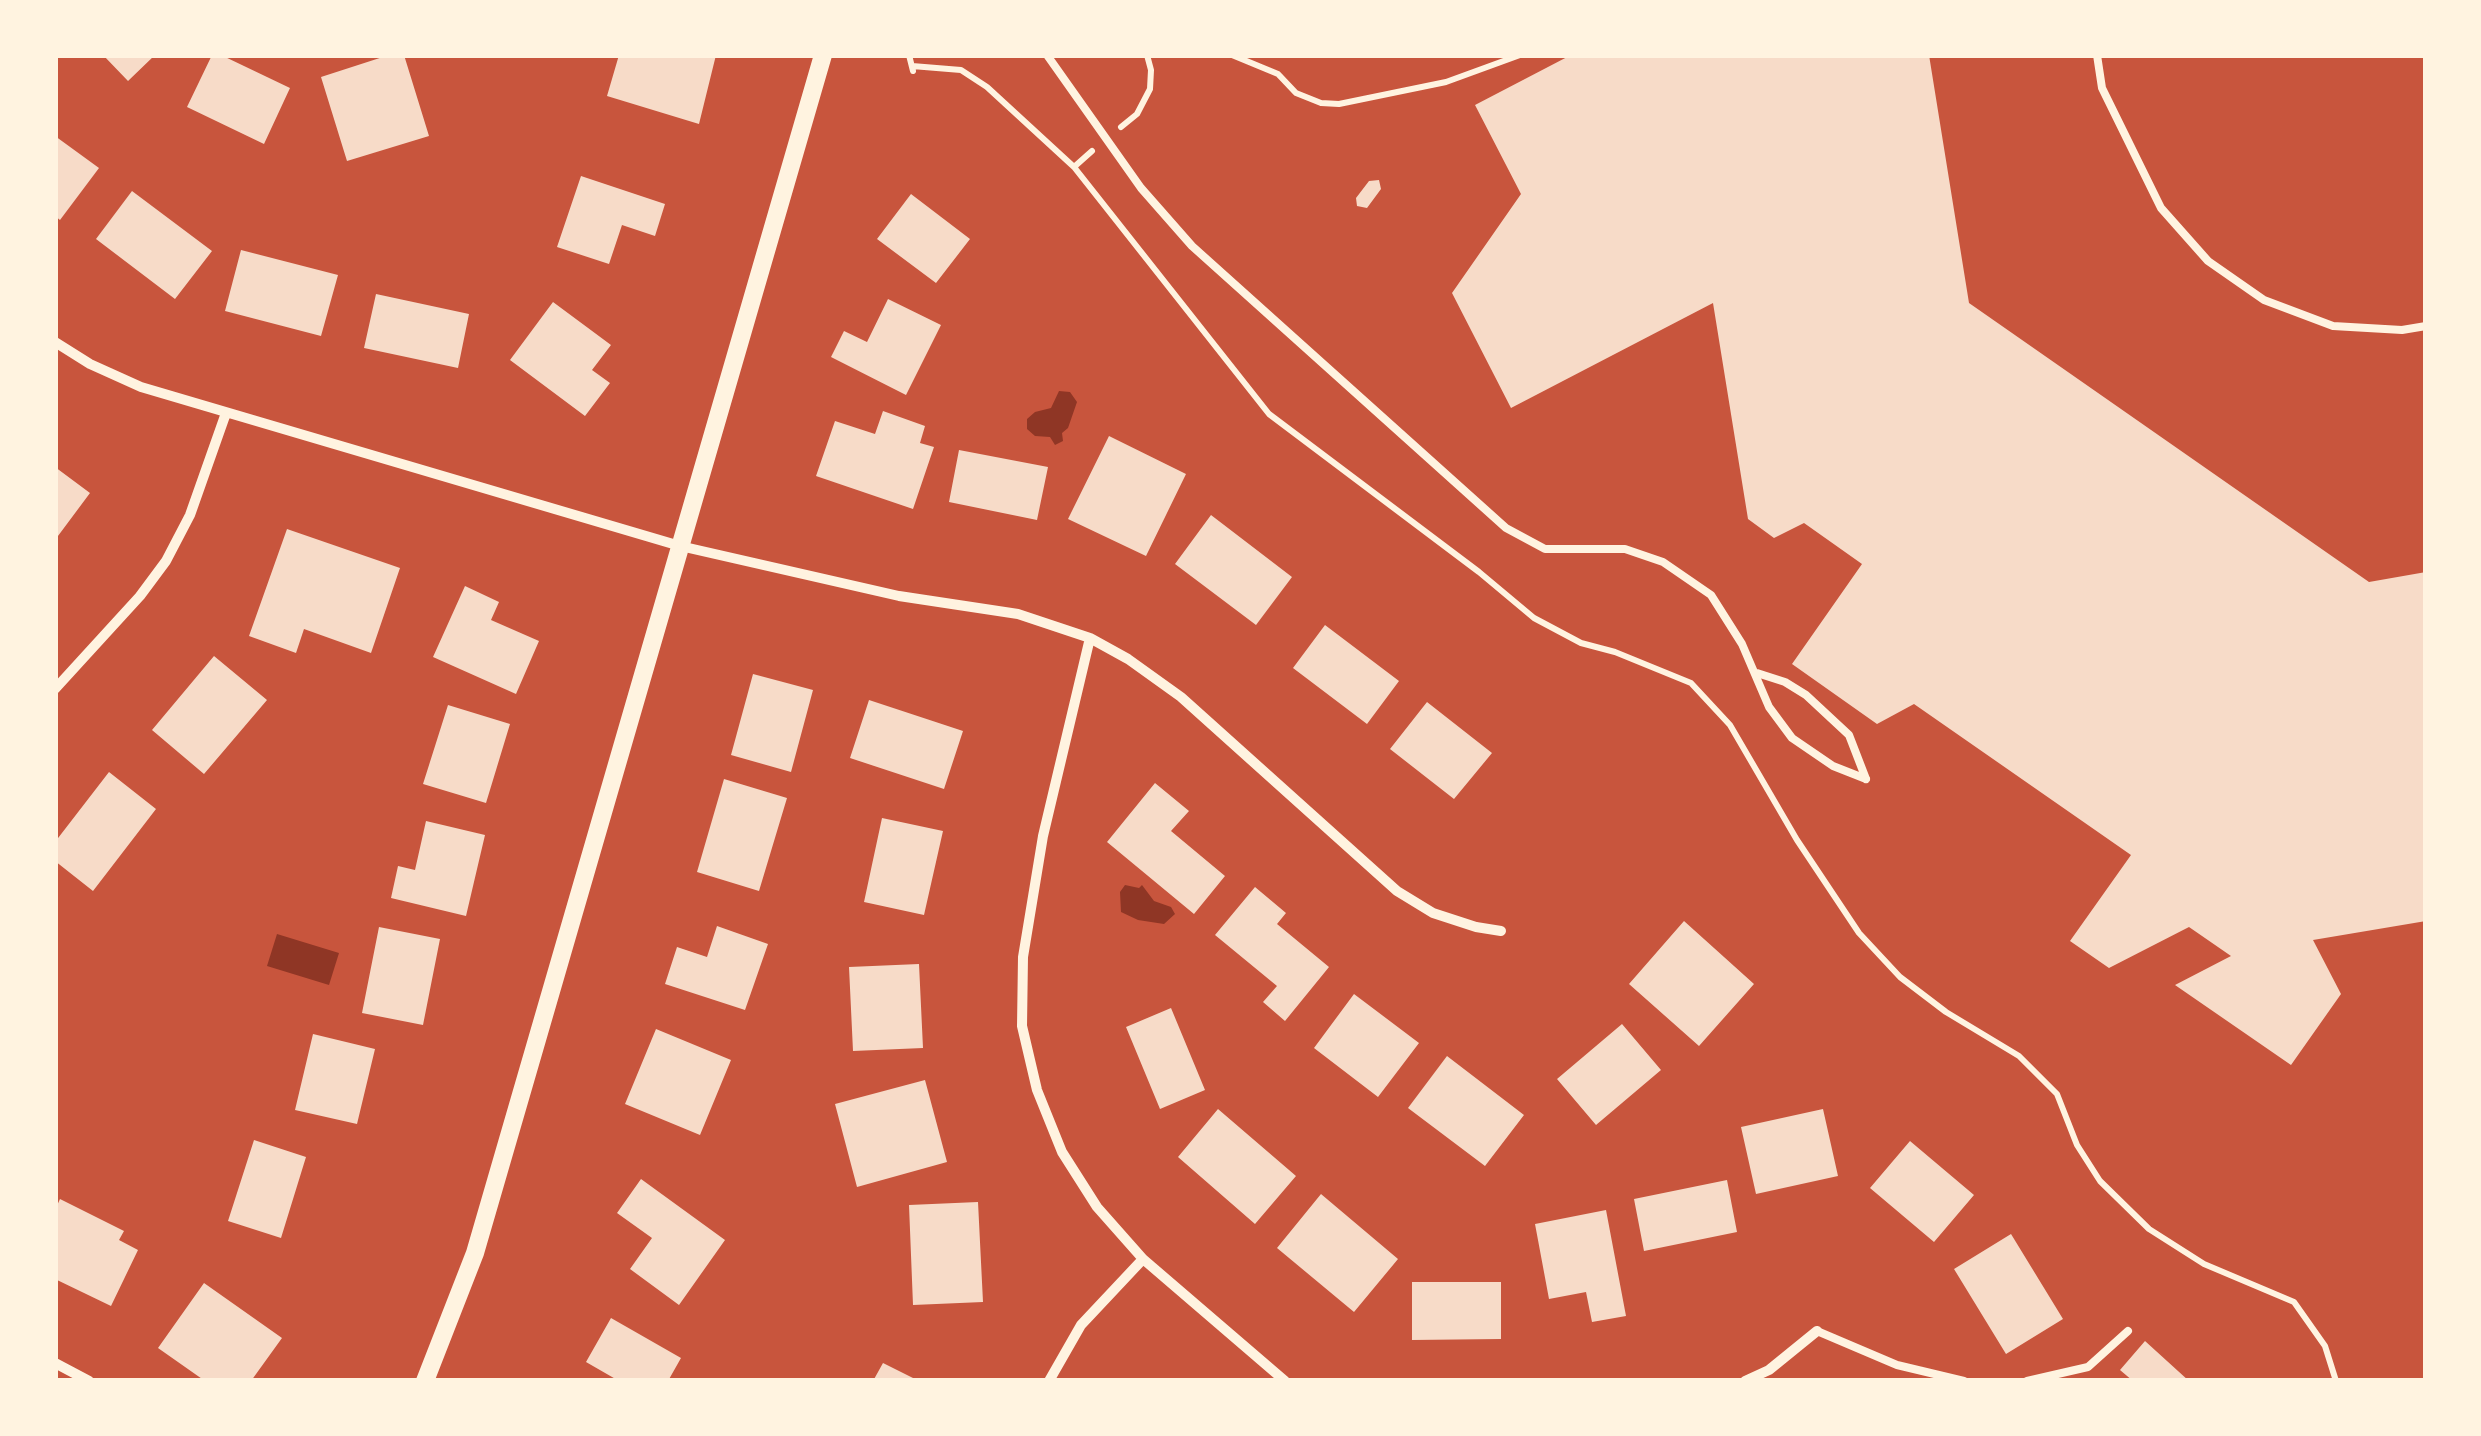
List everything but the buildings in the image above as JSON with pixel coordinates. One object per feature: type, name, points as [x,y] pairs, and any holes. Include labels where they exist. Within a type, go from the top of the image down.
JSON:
[{"type":"street","points":[[425,1381],[475,1254],[821,62]]},
{"type":"street","points":[[55,342],[90,364],[141,387],[680,546],[899,596],[1018,614],[1090,638],[1128,659],[1181,697],[1397,891],[1434,913],[1476,927],[1501,930]]},
{"type":"street","points":[[55,689],[140,596],[166,560],[190,515],[226,413]]},
{"type":"street","points":[[1090,638],[1043,836],[1022,957],[1022,1026],[1036,1090],[1062,1152],[1097,1207],[1143,1259],[1285,1381]]},
{"type":"street","points":[[1050,1381],[1081,1325],[1143,1259]]},
{"type":"street","points":[[1745,1381],[1769,1370],[1816,1331]]},
{"type":"street","points":[[55,1363],[89,1381]]},
{"type":"lane","points":[[821,62],[834,55]]},
{"type":"lane","points":[[1047,55],[1141,188],[1192,246],[1506,528],[1545,549],[1624,549],[1662,562],[1711,595],[1742,644],[1769,707],[1792,738],[1833,766],[1866,779],[1849,735],[1806,695],[1785,682],[1756,673]]},
{"type":"lane","points":[[2097,55],[2102,88],[2160,208],[2208,261],[2264,300],[2332,326],[2402,330],[2426,326]]},
{"type":"lane","points":[[1816,1331],[1897,1364],[1964,1381]]},
{"type":"lane","points":[[2027,1381],[2088,1367],[2128,1331]]},
{"type":"path","points":[[909,55],[913,69],[961,70],[988,87],[1074,167],[1269,414],[1534,618],[1581,643],[1615,652],[1691,683],[1730,725],[1797,840],[1859,933],[1900,978],[1946,1012],[2020,1056],[2057,1094],[2077,1146],[2100,1181],[2149,1229],[2204,1264],[2294,1302],[2325,1346],[2336,1381]]},
{"type":"path","points":[[1074,167],[1137,114],[1150,89],[1152,70],[1147,55]]},
{"type":"path","points":[[1232,55],[1278,74],[1296,93],[1321,103],[1340,104],[1446,82],[1520,55]]},
{"type":"shaded area","points":[[1059,391],[1070,392],[1077,402],[1068,428],[1062,433],[1063,441],[1055,445],[1050,437],[1035,436],[1027,429],[1027,419],[1035,412],[1051,408]]},
{"type":"shaded area","points":[[1125,885],[1142,885],[1154,901],[1171,907],[1175,914],[1164,924],[1138,920],[1121,912],[1120,892]]},
{"type":"shaded area","points":[[277,934],[339,953],[329,985],[267,966]]}]
